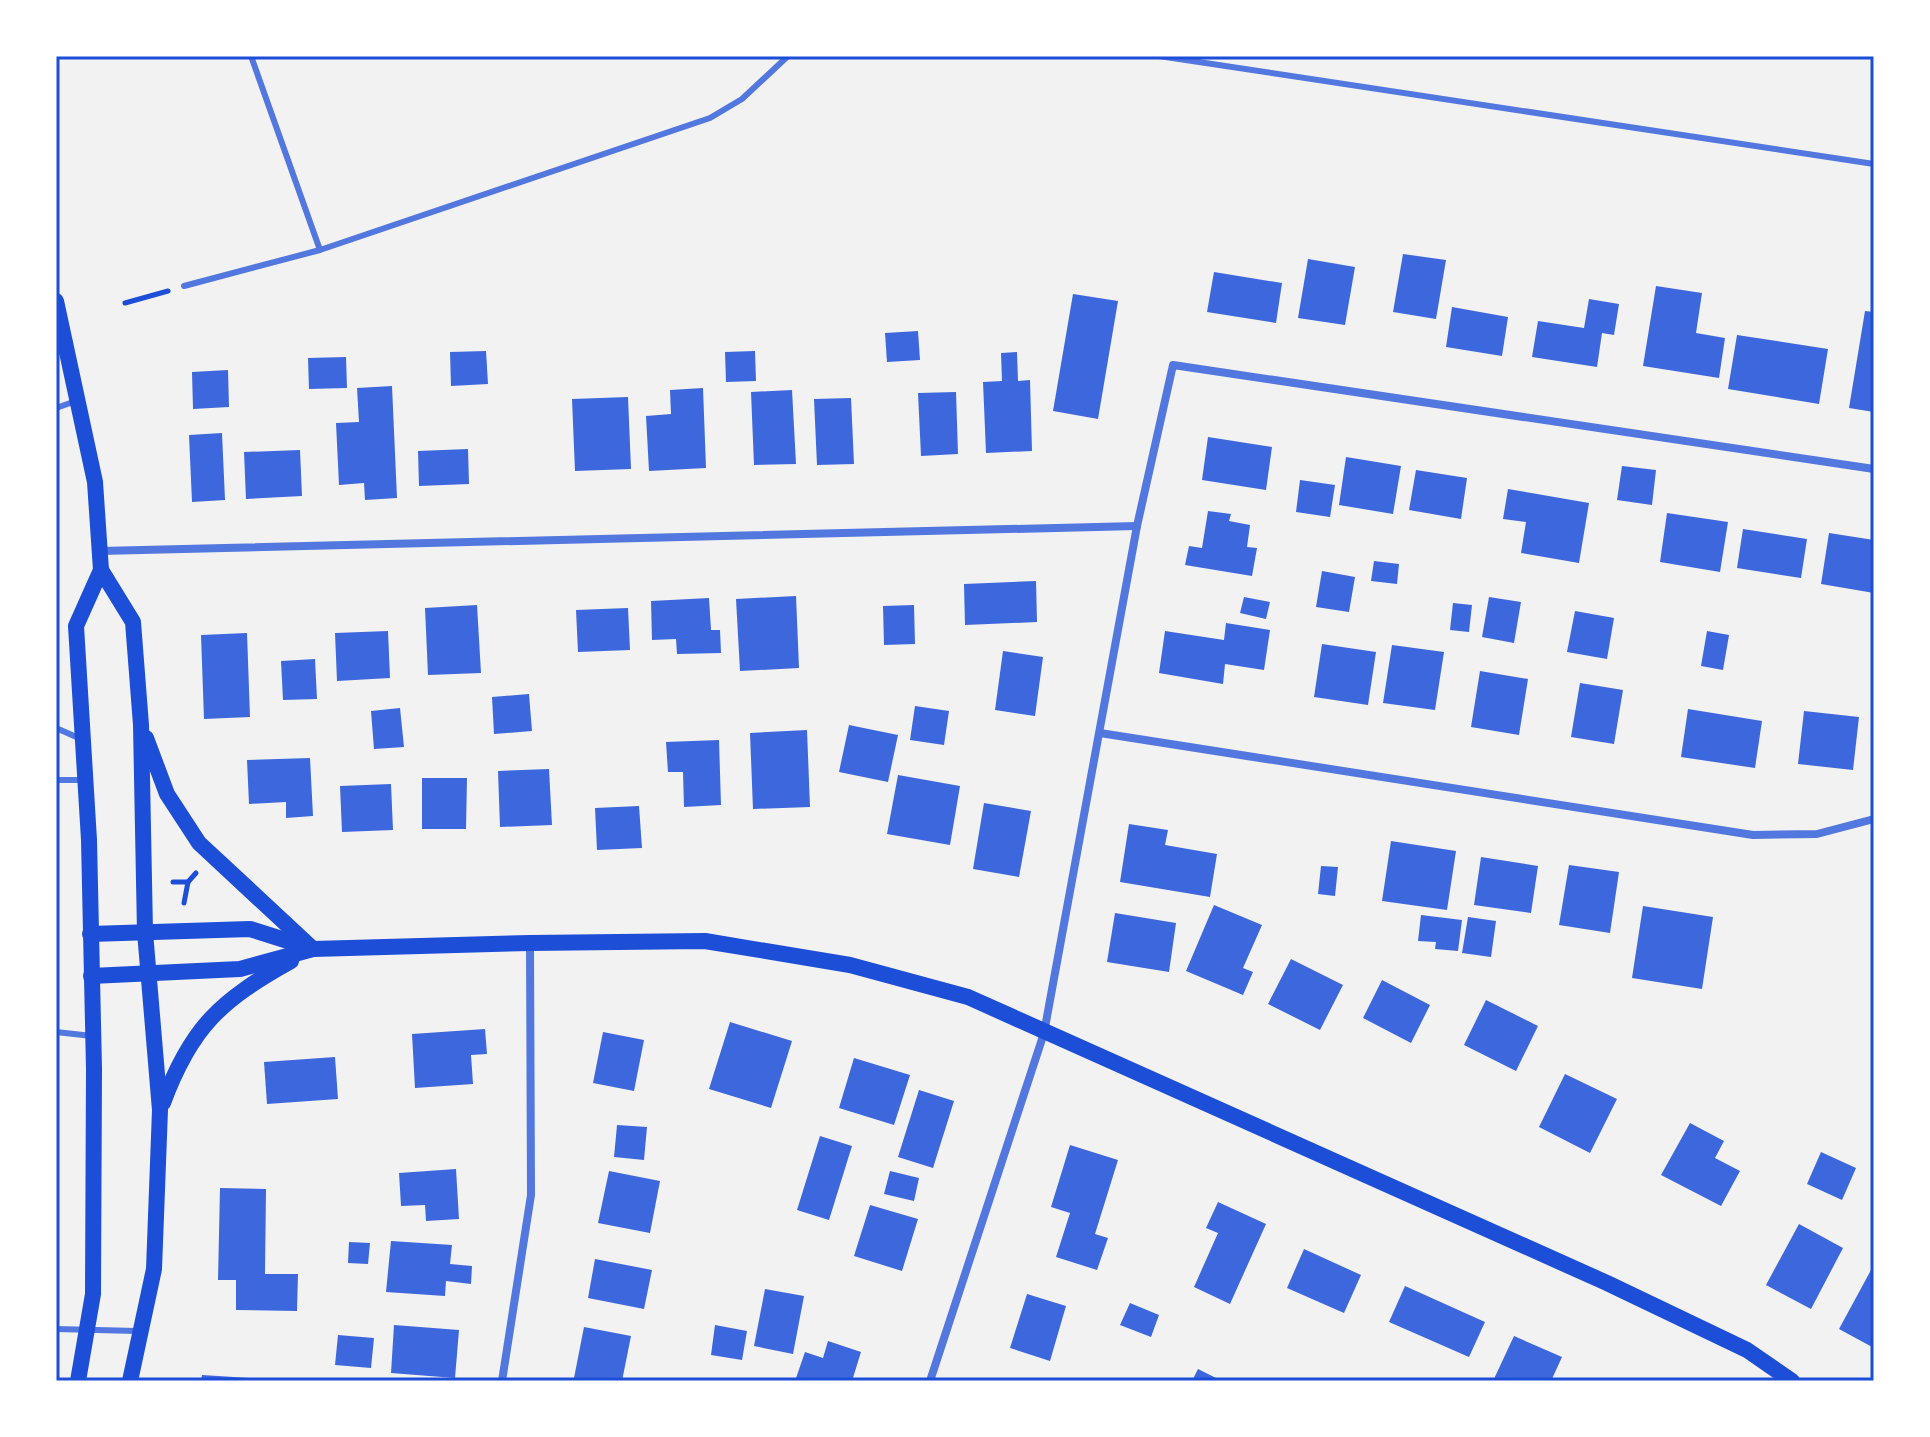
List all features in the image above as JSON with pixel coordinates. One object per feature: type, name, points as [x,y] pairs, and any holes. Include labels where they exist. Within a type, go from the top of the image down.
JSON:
[{"type":"main road","points":[[56,301],[95,482],[101,570],[76,626],[93,1037],[93,1294],[78,1381]]},
{"type":"main road","points":[[101,570],[133,622],[141,725],[145,932],[160,1110],[154,1269],[130,1381]]},
{"type":"main road","points":[[141,725],[167,794],[199,843],[313,949]]},
{"type":"main road","points":[[90,934],[250,929],[313,949]]},
{"type":"main road","points":[[91,976],[240,969],[313,949],[530,943],[705,941],[850,965],[968,997],[1607,1283],[1747,1350],[1792,1381]]},
{"type":"main road","points":[[160,1110],[184,1051],[203,1025],[254,982],[313,949]]},
{"type":"street","points":[[930,1381],[1044,1033],[1137,526],[1173,365],[1874,469]]},
{"type":"street","points":[[100,551],[1137,526]]},
{"type":"street","points":[[1100,733],[1753,835],[1817,834],[1874,819]]},
{"type":"street","points":[[502,1381],[531,1195],[530,943]]},
{"type":"lane","points":[[251,56],[320,250]]},
{"type":"lane","points":[[184,286],[320,250],[710,118],[742,99],[788,56]]},
{"type":"lane","points":[[1159,56],[1874,164]]},
{"type":"lane","points":[[56,408],[79,400]]},
{"type":"lane","points":[[56,728],[81,739]]},
{"type":"lane","points":[[56,780],[84,780]]},
{"type":"lane","points":[[56,1032],[93,1037]]},
{"type":"lane","points":[[56,1329],[141,1331]]},
{"type":"path","points":[[125,303],[184,286]]},
{"type":"path","points":[[184,903],[188,882],[197,873]]},
{"type":"path","points":[[173,882],[188,882]]},
{"type":"building","points":[[1403,254],[1446,260],[1436,319],[1393,312]]},
{"type":"building","points":[[1308,259],[1355,267],[1345,325],[1298,318]]},
{"type":"building","points":[[1214,272],[1282,283],[1276,323],[1207,312]]},
{"type":"building","points":[[1656,286],[1702,293],[1696,333],[1725,338],[1719,378],[1643,366]]},
{"type":"building","points":[[1073,294],[1118,301],[1098,419],[1053,411]]},
{"type":"building","points":[[1589,299],[1619,304],[1614,335],[1602,333],[1597,367],[1532,357],[1538,321],[1584,328]]},
{"type":"building","points":[[1452,307],[1508,317],[1502,356],[1446,347]]},
{"type":"building","points":[[1865,311],[1874,312],[1874,412],[1849,408]]},
{"type":"building","points":[[918,331],[920,360],[887,362],[885,333]]},
{"type":"building","points":[[1737,335],[1828,349],[1819,404],[1728,389]]},
{"type":"building","points":[[486,351],[488,384],[451,386],[450,352]]},
{"type":"building","points":[[755,351],[756,381],[726,382],[725,352]]},
{"type":"building","points":[[1017,352],[1018,381],[1030,380],[1032,451],[986,453],[983,382],[1002,381],[1001,353]]},
{"type":"building","points":[[346,357],[347,388],[309,389],[308,358]]},
{"type":"building","points":[[228,370],[229,407],[193,409],[192,372]]},
{"type":"building","points":[[392,386],[397,498],[365,500],[364,483],[339,485],[336,423],[359,422],[357,388]]},
{"type":"building","points":[[703,388],[706,468],[649,471],[646,416],[671,414],[670,390]]},
{"type":"building","points":[[792,390],[796,464],[754,465],[751,392]]},
{"type":"building","points":[[956,392],[958,454],[921,456],[918,393]]},
{"type":"building","points":[[628,397],[631,469],[575,471],[572,399]]},
{"type":"building","points":[[851,398],[854,464],[817,465],[814,399]]},
{"type":"building","points":[[222,433],[225,500],[192,502],[189,435]]},
{"type":"building","points":[[1208,437],[1272,447],[1266,490],[1202,480]]},
{"type":"building","points":[[468,449],[469,484],[419,486],[418,451]]},
{"type":"building","points":[[300,450],[302,496],[246,499],[244,452]]},
{"type":"building","points":[[1346,457],[1401,466],[1393,514],[1339,505]]},
{"type":"building","points":[[1622,466],[1656,470],[1652,505],[1617,500]]},
{"type":"building","points":[[1416,470],[1467,478],[1461,519],[1409,510]]},
{"type":"building","points":[[1300,480],[1335,485],[1330,517],[1296,512]]},
{"type":"building","points":[[1508,489],[1589,503],[1579,563],[1521,553],[1526,522],[1503,519]]},
{"type":"building","points":[[1208,511],[1231,514],[1229,521],[1250,525],[1247,547],[1257,548],[1252,576],[1185,565],[1189,546],[1202,548]]},
{"type":"building","points":[[1667,513],[1728,522],[1720,572],[1660,562]]},
{"type":"building","points":[[1743,529],[1807,539],[1801,578],[1737,568]]},
{"type":"building","points":[[1829,533],[1874,540],[1874,593],[1821,584]]},
{"type":"building","points":[[1374,561],[1399,564],[1397,584],[1371,581]]},
{"type":"building","points":[[1322,571],[1355,577],[1349,612],[1316,607]]},
{"type":"building","points":[[1036,581],[1037,622],[965,625],[964,584]]},
{"type":"building","points":[[796,596],[799,668],[740,671],[736,599]]},
{"type":"building","points":[[1244,597],[1270,602],[1266,619],[1240,613]]},
{"type":"building","points":[[1489,597],[1521,602],[1514,643],[1482,637]]},
{"type":"building","points":[[709,598],[711,630],[720,630],[721,653],[677,654],[676,639],[652,640],[651,601]]},
{"type":"building","points":[[1453,603],[1472,605],[1469,632],[1450,630]]},
{"type":"building","points":[[477,605],[481,673],[428,675],[425,608]]},
{"type":"building","points":[[914,605],[915,644],[884,645],[883,606]]},
{"type":"building","points":[[628,608],[630,650],[578,652],[576,610]]},
{"type":"building","points":[[1575,611],[1614,618],[1607,659],[1567,652]]},
{"type":"building","points":[[1226,623],[1270,630],[1264,670],[1225,664],[1223,684],[1159,673],[1165,631],[1224,640]]},
{"type":"building","points":[[388,631],[390,678],[337,681],[335,633]]},
{"type":"building","points":[[1707,631],[1729,635],[1723,670],[1701,666]]},
{"type":"building","points":[[247,633],[250,717],[204,719],[201,635]]},
{"type":"building","points":[[1322,644],[1376,652],[1368,705],[1314,697]]},
{"type":"building","points":[[1392,645],[1444,652],[1435,710],[1383,703]]},
{"type":"building","points":[[1003,651],[1043,657],[1035,716],[995,710]]},
{"type":"building","points":[[315,659],[317,699],[283,700],[281,661]]},
{"type":"building","points":[[1480,671],[1528,679],[1519,735],[1471,727]]},
{"type":"building","points":[[1580,683],[1623,690],[1614,744],[1571,737]]},
{"type":"building","points":[[529,694],[532,731],[494,734],[492,697]]},
{"type":"building","points":[[915,706],[949,711],[944,745],[910,740]]},
{"type":"building","points":[[400,708],[404,747],[374,749],[371,711]]},
{"type":"building","points":[[1688,709],[1762,721],[1755,768],[1681,757]]},
{"type":"building","points":[[1804,711],[1859,717],[1853,770],[1798,764]]},
{"type":"building","points":[[849,725],[898,735],[888,782],[839,772]]},
{"type":"building","points":[[807,730],[810,807],[753,809],[750,733]]},
{"type":"building","points":[[719,740],[721,805],[684,807],[683,772],[668,772],[666,742]]},
{"type":"building","points":[[310,758],[313,816],[286,818],[286,802],[249,804],[247,760]]},
{"type":"building","points":[[549,769],[552,825],[500,827],[498,771]]},
{"type":"building","points":[[898,775],[960,786],[950,845],[887,834]]},
{"type":"building","points":[[422,778],[467,778],[466,829],[422,829]]},
{"type":"building","points":[[391,784],[393,830],[342,832],[340,786]]},
{"type":"building","points":[[984,803],[1031,811],[1019,877],[973,869]]},
{"type":"building","points":[[639,806],[642,848],[597,850],[595,808]]},
{"type":"building","points":[[1129,824],[1168,830],[1165,845],[1217,854],[1210,897],[1120,882]]},
{"type":"building","points":[[1391,841],[1456,851],[1447,910],[1382,901]]},
{"type":"building","points":[[1481,857],[1538,866],[1531,913],[1474,905]]},
{"type":"building","points":[[1569,865],[1619,872],[1610,933],[1559,925]]},
{"type":"building","points":[[1321,866],[1338,867],[1335,896],[1318,894]]},
{"type":"building","points":[[1214,905],[1262,925],[1243,968],[1253,972],[1243,995],[1186,971]]},
{"type":"building","points":[[1643,906],[1713,917],[1702,989],[1632,978]]},
{"type":"building","points":[[1115,913],[1176,923],[1169,972],[1107,962]]},
{"type":"building","points":[[1421,915],[1462,920],[1458,951],[1435,949],[1436,942],[1418,941]]},
{"type":"building","points":[[1468,917],[1496,921],[1491,957],[1462,953]]},
{"type":"building","points":[[1291,959],[1343,985],[1320,1030],[1268,1004]]},
{"type":"building","points":[[1382,980],[1430,1005],[1411,1043],[1363,1018]]},
{"type":"building","points":[[1486,1000],[1538,1026],[1516,1071],[1464,1045]]},
{"type":"building","points":[[730,1022],[792,1041],[771,1108],[709,1089]]},
{"type":"building","points":[[485,1029],[487,1054],[471,1055],[473,1084],[415,1088],[412,1034]]},
{"type":"building","points":[[603,1032],[644,1040],[634,1091],[593,1083]]},
{"type":"building","points":[[335,1057],[338,1099],[267,1104],[264,1062]]},
{"type":"building","points":[[854,1058],[910,1075],[894,1125],[839,1108]]},
{"type":"building","points":[[1565,1074],[1617,1099],[1590,1153],[1539,1127]]},
{"type":"building","points":[[919,1090],[954,1101],[933,1168],[898,1157]]},
{"type":"building","points":[[1690,1123],[1724,1141],[1715,1158],[1740,1171],[1721,1206],[1661,1175]]},
{"type":"building","points":[[617,1125],[647,1127],[644,1160],[614,1157]]},
{"type":"building","points":[[820,1136],[852,1146],[829,1220],[797,1210]]},
{"type":"building","points":[[1070,1145],[1118,1160],[1095,1234],[1108,1238],[1097,1270],[1056,1257],[1070,1213],[1051,1207]]},
{"type":"building","points":[[1821,1152],[1856,1168],[1842,1200],[1807,1184]]},
{"type":"building","points":[[456,1169],[459,1219],[426,1221],[425,1205],[401,1206],[399,1173]]},
{"type":"building","points":[[609,1171],[660,1181],[650,1233],[598,1223]]},
{"type":"building","points":[[890,1171],[919,1178],[914,1201],[884,1194]]},
{"type":"building","points":[[220,1188],[266,1189],[265,1274],[298,1274],[297,1311],[236,1310],[236,1280],[218,1280]]},
{"type":"building","points":[[1218,1202],[1266,1224],[1230,1304],[1194,1287],[1218,1233],[1206,1228]]},
{"type":"building","points":[[870,1205],[918,1219],[902,1271],[854,1256]]},
{"type":"building","points":[[1799,1224],[1843,1248],[1811,1309],[1766,1285]]},
{"type":"building","points":[[391,1241],[452,1245],[450,1264],[472,1266],[471,1284],[446,1281],[445,1296],[386,1292]]},
{"type":"building","points":[[349,1242],[370,1243],[368,1264],[348,1263]]},
{"type":"building","points":[[1304,1249],[1361,1275],[1344,1313],[1287,1288]]},
{"type":"building","points":[[595,1259],[652,1270],[644,1309],[588,1298]]},
{"type":"building","points":[[1871,1270],[1874,1272],[1874,1348],[1839,1329]]},
{"type":"building","points":[[1405,1286],[1485,1322],[1469,1357],[1389,1322]]},
{"type":"building","points":[[765,1289],[804,1296],[793,1354],[754,1346]]},
{"type":"building","points":[[1027,1294],[1066,1306],[1050,1361],[1010,1348]]},
{"type":"building","points":[[1130,1303],[1159,1315],[1151,1337],[1120,1325]]},
{"type":"building","points":[[394,1325],[459,1330],[455,1378],[391,1373]]},
{"type":"building","points":[[715,1325],[747,1331],[742,1360],[711,1355]]},
{"type":"building","points":[[584,1327],[631,1336],[622,1381],[574,1378]]},
{"type":"building","points":[[338,1335],[374,1338],[371,1368],[335,1365]]},
{"type":"building","points":[[1514,1336],[1562,1357],[1551,1381],[1493,1381]]},
{"type":"building","points":[[828,1341],[861,1352],[852,1381],[795,1381],[805,1352],[823,1358]]},
{"type":"building","points":[[1198,1369],[1222,1381],[1192,1381]]},
{"type":"building","points":[[202,1375],[250,1378],[249,1381],[201,1381]]}]
